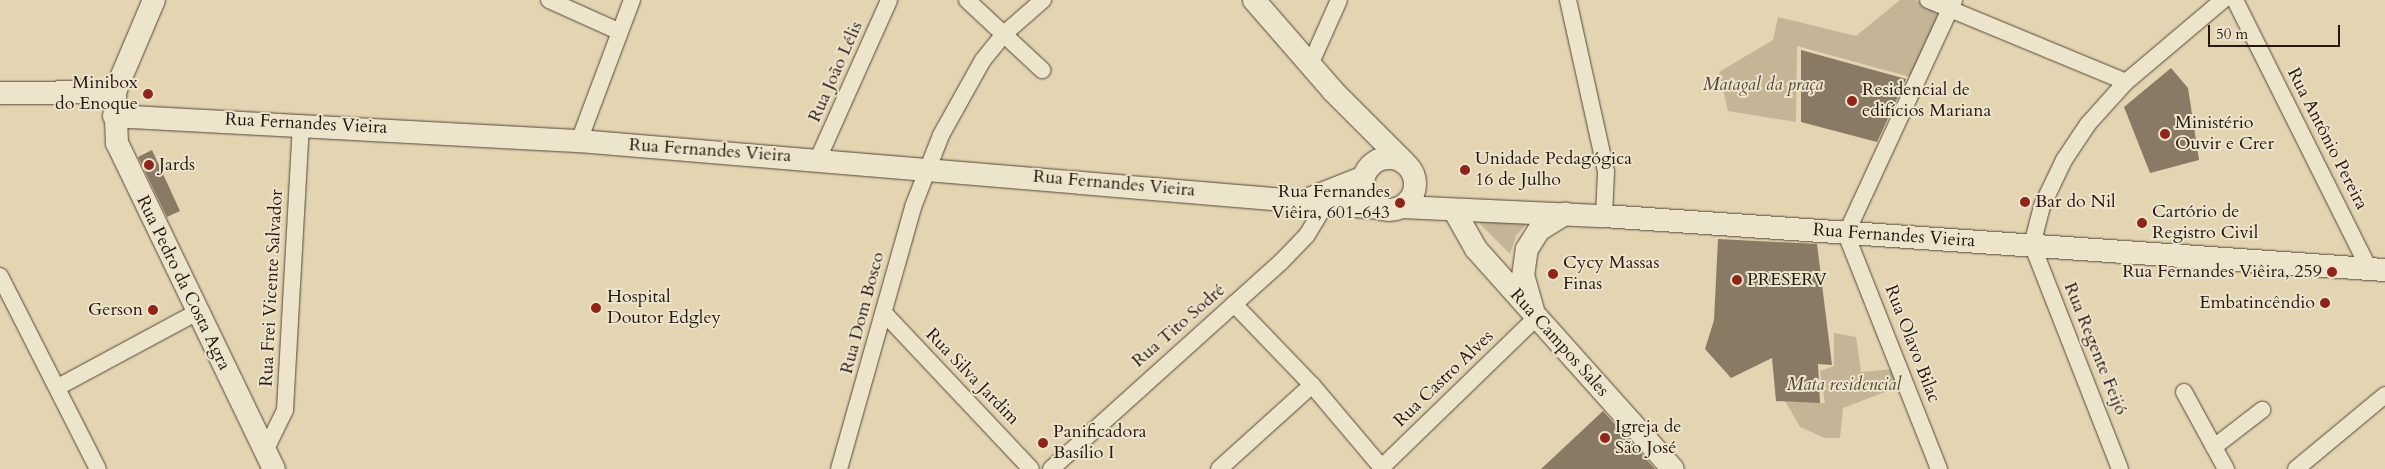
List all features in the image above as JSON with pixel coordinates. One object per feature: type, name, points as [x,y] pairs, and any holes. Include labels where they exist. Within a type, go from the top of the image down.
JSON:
[{"type":"street","points":[[0,93],[115,92],[154,0]]},
{"type":"street","points":[[549,0],[618,32]]},
{"type":"street","points":[[578,141],[618,32],[632,0]]},
{"type":"street","name":"Rua João Lélis","points":[[818,160],[890,0]]},
{"type":"street","points":[[967,0],[1042,70]]},
{"type":"street","name":"Rua Dom Bosco","points":[[839,469],[884,313],[928,169],[941,135],[965,92],[1004,34],[1043,0]]},
{"type":"street","name":"Rua Campos Sales","points":[[1254,0],[1310,65],[1451,209],[1476,249],[1536,318],[1674,469]]},
{"type":"street","points":[[1310,65],[1339,0]]},
{"type":"street","points":[[1568,0],[1606,172],[1604,216]]},
{"type":"street","points":[[1928,0],[1952,4],[2126,82]]},
{"type":"street","points":[[2032,245],[2042,206],[2064,160],[2088,124],[2126,82],[2223,0]]},
{"type":"street","name":"Rua Antônio Pereira","points":[[2235,0],[2377,269]]},
{"type":"street","points":[[1846,234],[1952,4]]},
{"type":"street","name":"Rua Pedro da Costa Agra","points":[[115,92],[114,116],[122,157],[269,460]]},
{"type":"street","name":"Rua Fernandes Vieira","points":[[114,116],[301,123],[578,141],[1380,208]]},
{"type":"street","name":"Rua Frei Vicente Salvador","points":[[269,460],[285,410],[301,123]]},
{"type":"street","points":[[1371,169],[1386,158],[1408,166],[1413,195],[1402,207],[1380,208],[1365,192],[1371,169],[1372,128]]},
{"type":"street","name":"Rua Fernandes Vieira","points":[[1315,202],[1371,169]]},
{"type":"street","name":"Rua Tito Sodré","points":[[1051,469],[1299,244],[1315,202]]},
{"type":"street","name":"Rua Fernandes Vieira","points":[[1402,207],[1604,216],[2377,269]]},
{"type":"street","points":[[1536,318],[1523,276],[1523,261],[1539,230],[1565,214]]},
{"type":"street","name":"Rua Olavo Bilac","points":[[1846,234],[1939,469]]},
{"type":"street","name":"Rua Regente Feijó","points":[[2032,245],[2120,469]]},
{"type":"street","points":[[0,276],[98,469]]},
{"type":"street","points":[[1234,304],[1312,385],[1381,468]]},
{"type":"street","points":[[58,387],[198,312]]},
{"type":"street","name":"Rua Silva Jardim","points":[[884,313],[1031,469]]},
{"type":"street","name":"Rua Castro Alves","points":[[1381,468],[1536,318]]},
{"type":"street","points":[[1219,469],[1312,385]]},
{"type":"street","points":[[2184,392],[2226,469]]},
{"type":"street","points":[[2296,469],[2385,395]]},
{"type":"street","points":[[2214,447],[2262,410]]},
{"type":"green space","name":"Matagal da praça","points":[[1900,0],[1915,0],[1944,12],[1914,78],[1797,46],[1796,122],[1728,111],[1719,72],[1773,40],[1778,17],[1856,36]]},
{"type":"green space","points":[[1477,221],[1527,223],[1516,236],[1510,254]]},
{"type":"green space","name":"Mata residencial","points":[[1834,333],[1856,337],[1861,372],[1895,369],[1901,386],[1843,408],[1840,438],[1825,438],[1800,427],[1785,401],[1825,403],[1820,371],[1834,366]]},
{"type":"building","name":"Residencial de edifícios Mariana","points":[[1801,50],[1906,79],[1877,142],[1801,122]]},
{"type":"building","name":"Ministério Ouvir e Crer","points":[[2171,68],[2188,88],[2199,160],[2150,173],[2124,107]]},
{"type":"building","points":[[152,150],[180,211],[167,217],[138,157]]},
{"type":"building","points":[[1718,239],[1817,244],[1832,365],[1818,364],[1820,403],[1776,401],[1772,358],[1731,378],[1705,349],[1714,320]]},
{"type":"building","name":"Igreja de São José","points":[[1603,411],[1655,469],[1541,469]]},
{"type":"place","name":"Minibox do Enoque","points":[[148,94]]},
{"type":"place","name":"Residencial de edifícios Mariana","points":[[1852,101]]},
{"type":"place","name":"Ministério Ouvir e Crer","points":[[2165,134]]},
{"type":"place","name":"Jards","points":[[149,165]]},
{"type":"place","name":"Unidade Pedagógica 16 de Julho","points":[[1465,170]]},
{"type":"place","name":"Bar do Nil","points":[[2025,202]]},
{"type":"place","name":"Rua Fernandes Viêira, 601-643","points":[[1400,203]]},
{"type":"place","name":"Cartório de Registro Civil","points":[[2142,223]]},
{"type":"place","name":"Rua Fernandes Viêira, 259","points":[[2332,272]]},
{"type":"place","name":"Cycy Massas Finas","points":[[1553,274]]},
{"type":"place","name":"PRESERV","points":[[1737,280]]},
{"type":"place","name":"Embatincêndio","points":[[2325,303]]},
{"type":"place","name":"Hospital Doutor Edgley","points":[[596,308]]},
{"type":"place","name":"Gerson","points":[[153,310]]},
{"type":"place","name":"Igreja de São José","points":[[1605,438]]},
{"type":"place","name":"Panificadora Basílio I","points":[[1043,443]]}]
